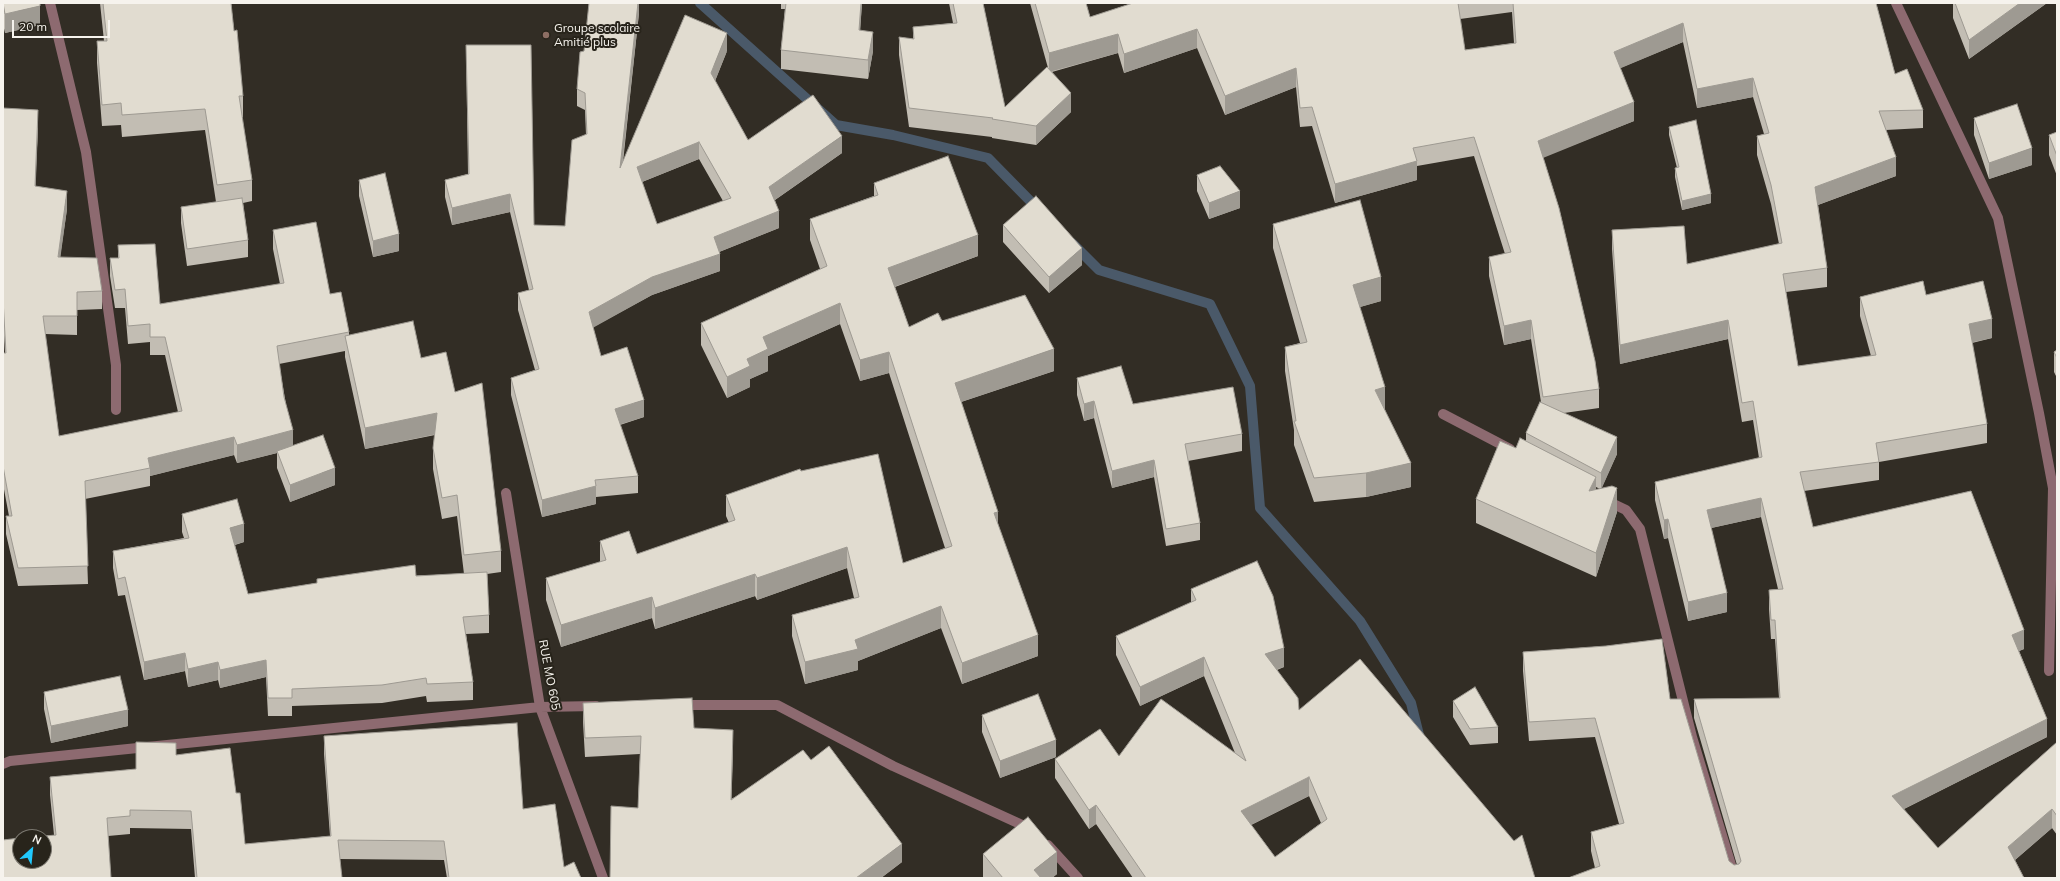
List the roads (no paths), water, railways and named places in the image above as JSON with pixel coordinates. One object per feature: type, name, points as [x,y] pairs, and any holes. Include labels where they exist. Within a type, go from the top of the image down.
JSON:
[{"type":"street","points":[[50,3],[86,152],[116,365],[116,410]]},
{"type":"street","points":[[1896,3],[1998,218],[2039,413],[2053,488],[2049,671]]},
{"type":"street","points":[[1443,414],[1520,455]]},
{"type":"street","name":"RUE MO 605","points":[[506,493],[540,707],[603,878]]},
{"type":"street","points":[[1597,495],[1626,510],[1640,529],[1692,736],[1735,878]]},
{"type":"street","points":[[666,706],[777,705],[893,766],[1036,832],[1078,878]]},
{"type":"street","points":[[3,764],[10,761],[540,707],[603,706]]},
{"type":"waterway","points":[[700,3],[836,125],[893,135],[988,158],[1040,211]]},
{"type":"waterway","points":[[1072,243],[1099,270],[1210,304],[1250,386],[1260,508],[1360,621],[1411,703],[1420,739]]},
{"type":"place","name":"Groupe scolaire Amitié plus","points":[[546,35]]}]
